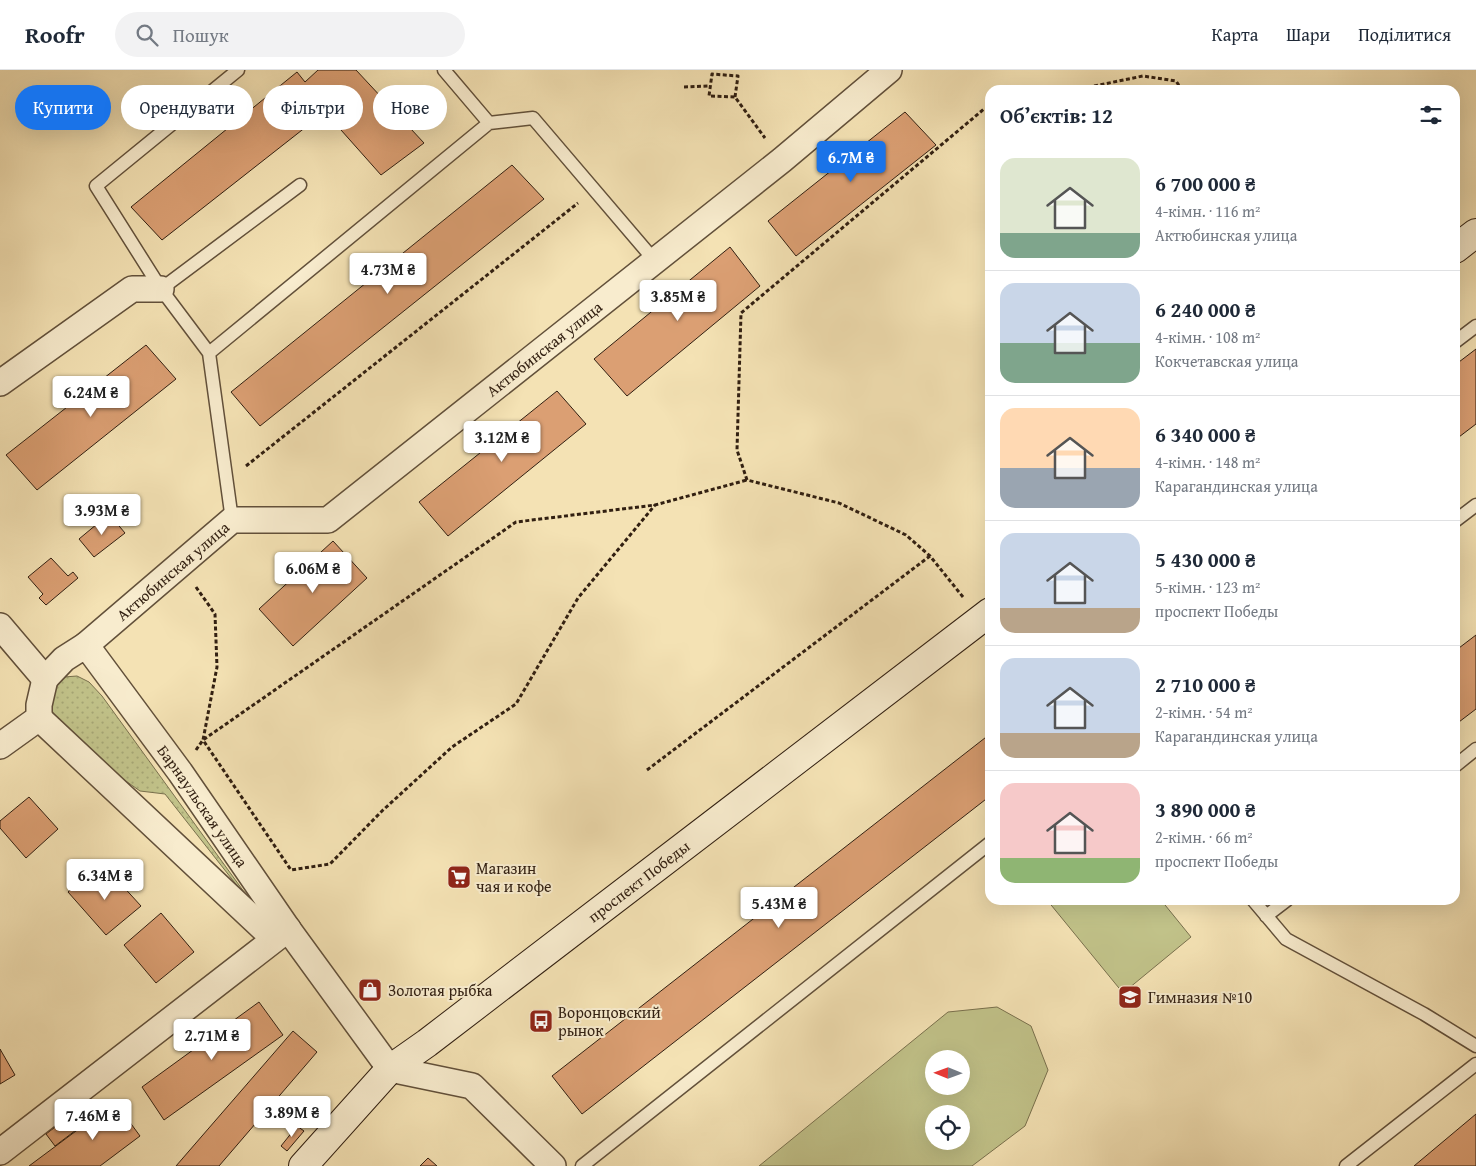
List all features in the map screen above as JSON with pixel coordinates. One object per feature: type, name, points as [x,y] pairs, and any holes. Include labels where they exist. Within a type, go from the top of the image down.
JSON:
[{"type":"street","name":"Актюбинская улица","points":[[86,645],[232,520],[328,520],[782,160],[889,70]]},
{"type":"street","points":[[1460,245],[1476,232]]},
{"type":"street","points":[[0,383],[132,289],[161,289]]},
{"type":"street","name":"проспект Победы","points":[[303,1166],[390,1069],[985,616]]},
{"type":"street","points":[[0,626],[45,678]]},
{"type":"street","points":[[86,645],[64,659],[45,678],[39,705],[39,718],[265,930],[288,929]]},
{"type":"street","name":"Барнаульская улица","points":[[86,645],[180,772],[288,929],[390,1069]]},
{"type":"street","points":[[0,746],[39,718]]},
{"type":"street","points":[[0,1152],[288,929]]},
{"type":"street","points":[[390,1069],[472,1086],[553,1166]]},
{"type":"lane","points":[[232,520],[209,353],[161,289],[96,186],[238,70]]},
{"type":"lane","points":[[444,70],[489,123]]},
{"type":"lane","points":[[209,353],[489,123],[533,118],[655,261]]},
{"type":"lane","points":[[161,289],[300,185]]},
{"type":"lane","points":[[1460,338],[1476,326]]},
{"type":"lane","points":[[1460,517],[1476,504]]},
{"type":"lane","points":[[1460,762],[1476,749]]},
{"type":"lane","points":[[582,1166],[985,847]]},
{"type":"lane","points":[[1257,905],[1286,939],[1424,1014],[1476,1046]]},
{"type":"lane","points":[[1266,916],[1280,905]]},
{"type":"lane","points":[[1346,1166],[1476,1064]]},
{"type":"path","points":[[724,70],[724,75]]},
{"type":"path","points":[[735,97],[709,96],[712,74],[738,76],[735,97],[782,160]]},
{"type":"path","points":[[1099,85],[1143,76],[1176,81],[1179,85]]},
{"type":"path","points":[[684,86],[710,86]]},
{"type":"path","points":[[747,480],[737,450],[741,313],[985,109]]},
{"type":"path","points":[[227,482],[594,190]]},
{"type":"path","points":[[180,772],[203,740],[516,522],[655,505],[747,480],[839,503],[906,535],[930,556],[985,616]]},
{"type":"path","points":[[181,565],[215,614],[217,667],[203,740],[291,870],[330,864],[382,811],[452,746],[516,704],[578,598],[655,505]]},
{"type":"path","points":[[647,770],[930,556]]},
{"type":"green space","points":[[77,676],[89,682],[102,696],[268,925],[165,794],[140,791],[79,748],[47,711],[53,687],[64,677]]},
{"type":"green space","points":[[1051,905],[1165,905],[1191,937],[1123,993]]},
{"type":"green space","points":[[997,1007],[1031,1026],[1048,1070],[1025,1126],[972,1166],[759,1166],[948,1012]]},
{"type":"building","points":[[318,70],[356,70],[373,88],[373,130],[412,130],[424,143],[381,175],[341,130],[363,130],[363,85],[281,85],[297,72],[305,82]]},
{"type":"building","points":[[263,100],[263,130],[302,130],[162,240],[131,207],[226,130],[253,130],[253,108]]},
{"type":"building","points":[[905,112],[936,145],[796,256],[768,221]]},
{"type":"building","points":[[512,165],[544,199],[260,426],[231,392]]},
{"type":"building","points":[[730,247],[760,286],[627,396],[594,359]]},
{"type":"building","points":[[146,345],[176,379],[37,490],[6,455]]},
{"type":"building","points":[[1476,349],[1476,424],[1460,436],[1460,361]]},
{"type":"building","points":[[557,391],[586,424],[448,536],[419,502]]},
{"type":"building","points":[[109,514],[125,533],[94,557],[79,539]]},
{"type":"building","points":[[333,541],[367,578],[293,646],[259,609]]},
{"type":"building","points":[[51,558],[68,576],[73,572],[78,578],[46,605],[39,598],[43,594],[28,577]]},
{"type":"building","points":[[1476,635],[1476,709],[1460,721],[1460,647]]},
{"type":"building","points":[[985,738],[985,800],[582,1114],[552,1076]]},
{"type":"building","points":[[29,797],[58,829],[26,858],[0,828],[0,821]]},
{"type":"building","points":[[109,871],[141,906],[106,935],[68,892],[88,874],[97,883]]},
{"type":"building","points":[[161,913],[194,952],[156,983],[124,945]]},
{"type":"building","points":[[259,1002],[283,1035],[164,1120],[142,1087]]},
{"type":"building","points":[[293,1031],[317,1052],[219,1166],[176,1166]]},
{"type":"building","points":[[0,1049],[15,1075],[0,1084]]},
{"type":"building","points":[[115,1102],[140,1136],[100,1166],[29,1166]]},
{"type":"building","points":[[1476,1114],[1476,1166],[1414,1166]]},
{"type":"building","points":[[71,1115],[80,1127],[55,1146],[46,1134]]},
{"type":"building","points":[[297,1126],[304,1131],[287,1151],[281,1146]]},
{"type":"building","points":[[428,1158],[437,1166],[420,1166]]},
{"type":"place","name":"Магазин чая и кофе","points":[[459,877]]},
{"type":"place","name":"Золотая рыбка","points":[[370,990]]},
{"type":"place","name":"Гимназия №10","points":[[1130,997]]},
{"type":"place","name":"Воронцовский рынок","points":[[541,1021]]}]
